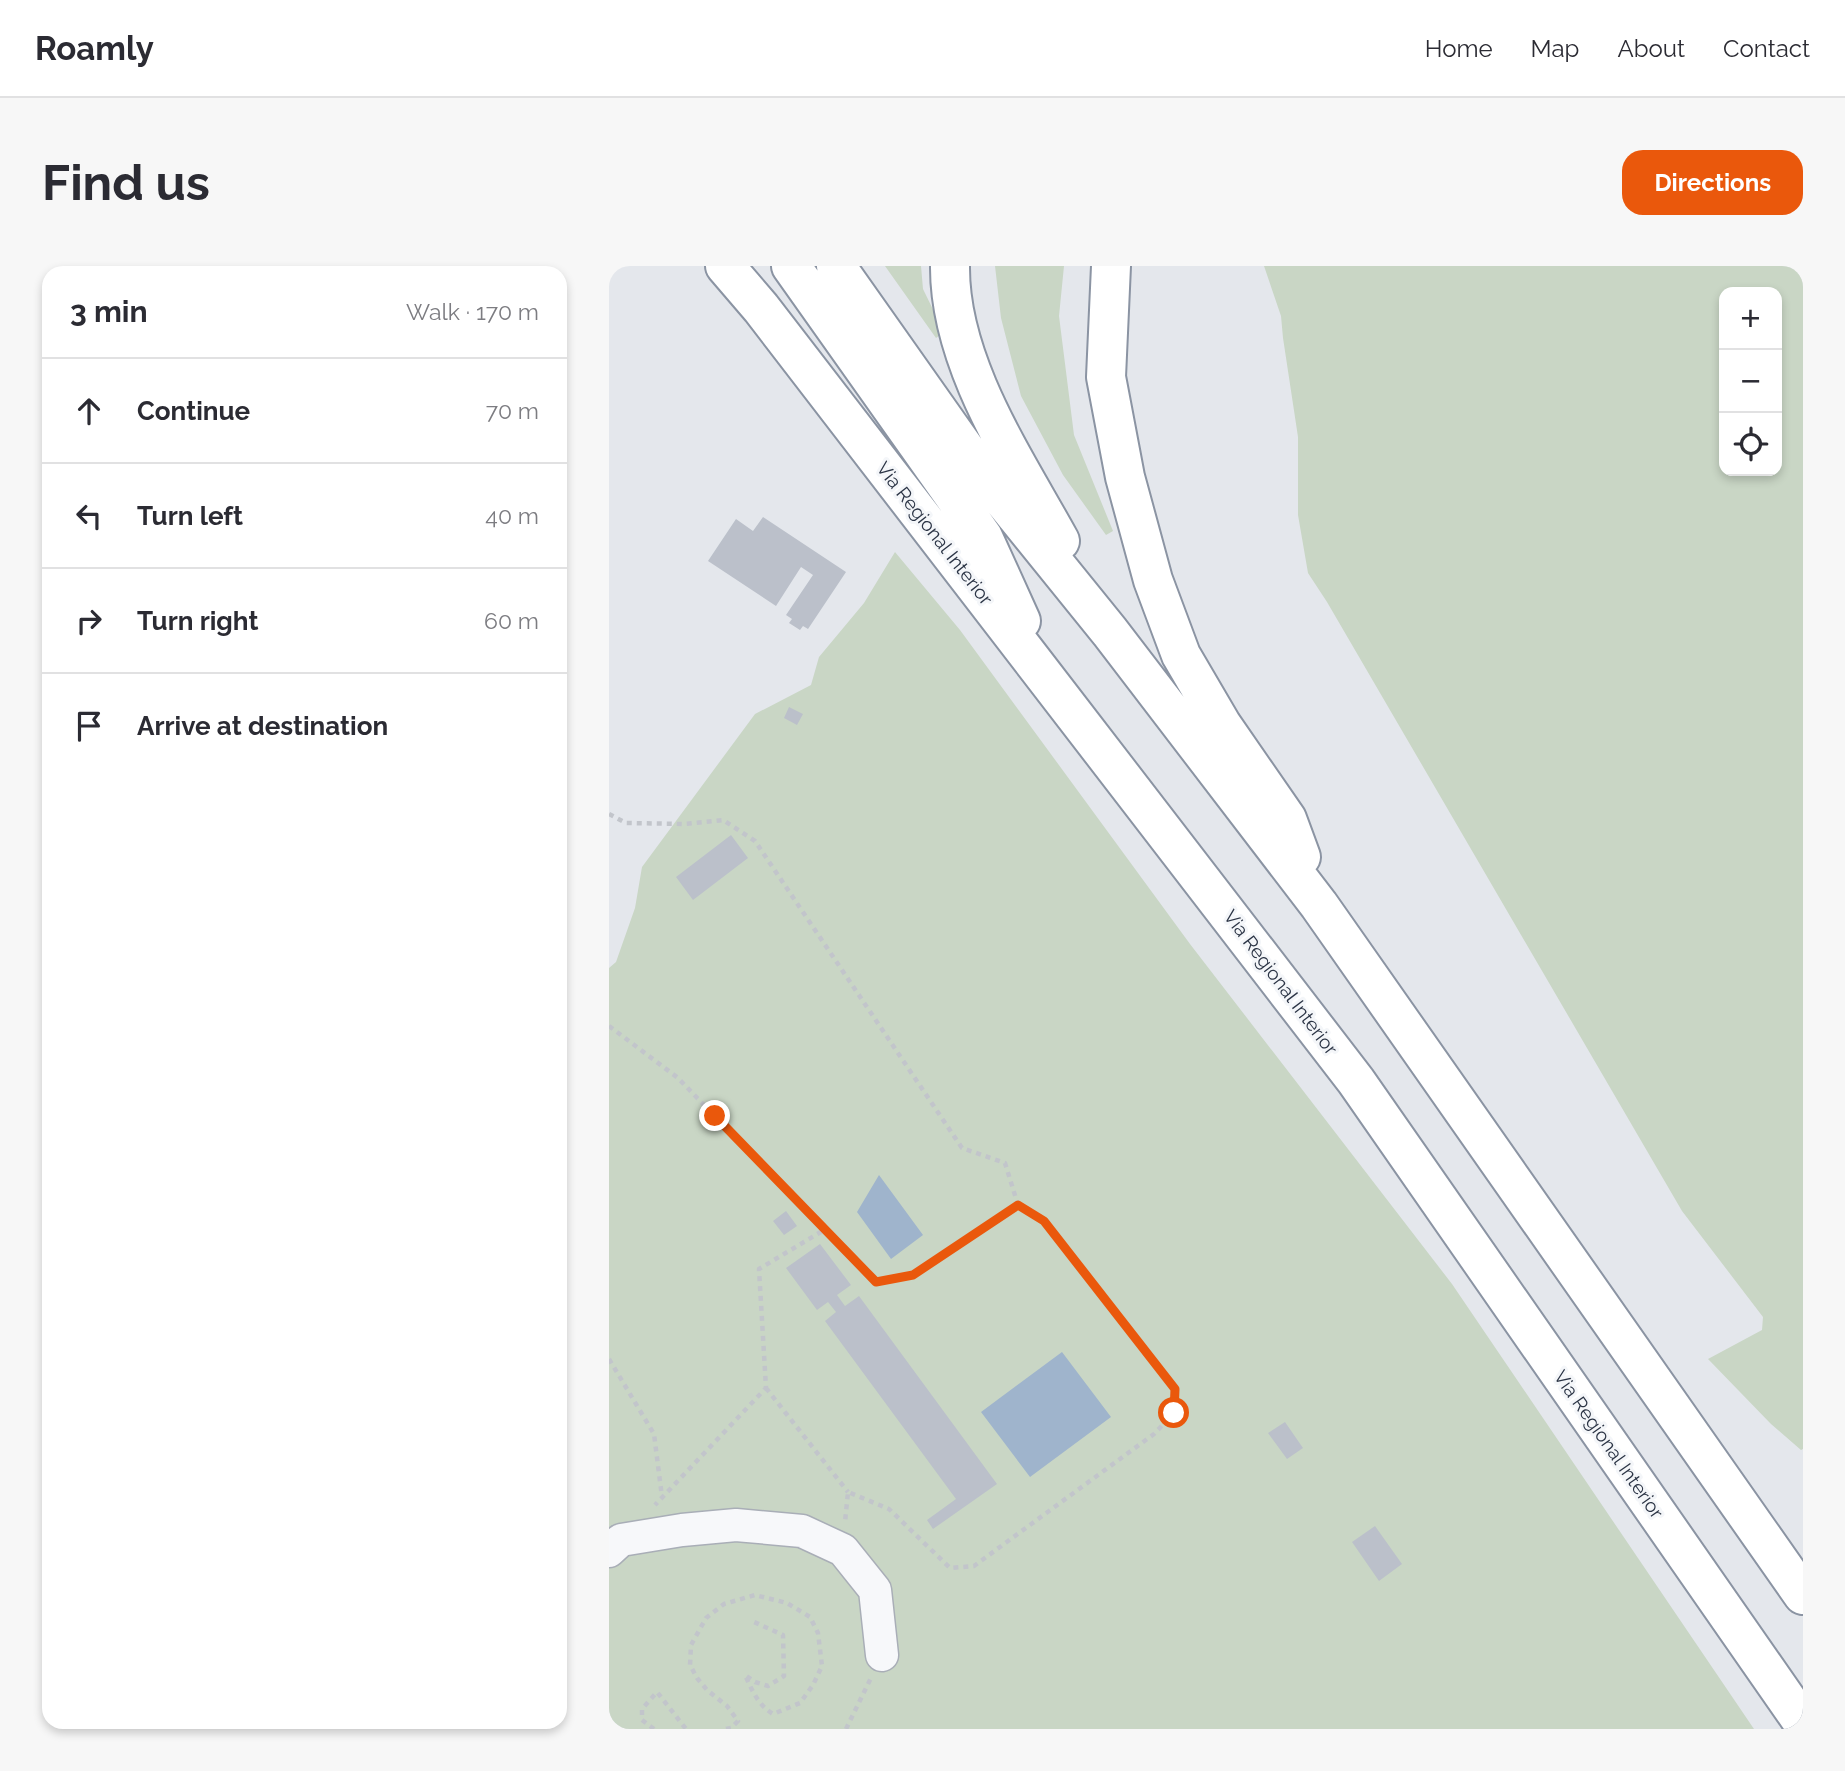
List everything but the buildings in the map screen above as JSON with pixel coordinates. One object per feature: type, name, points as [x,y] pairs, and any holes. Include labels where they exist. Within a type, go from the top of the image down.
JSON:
[{"type":"highway","points":[[702,266],[761,308]]},
{"type":"highway","name":"Via Regional Interior","points":[[725,266],[761,308],[1356,1081],[1803,1723]]},
{"type":"highway","points":[[791,266],[983,537],[1048,680]]},
{"type":"highway","points":[[836,266],[987,480],[1111,632],[1319,905],[1803,1595]]},
{"type":"highway","points":[[950,266],[950,286],[964,355],[991,415],[1111,632]]},
{"type":"highway","points":[[1111,266],[1106,377],[1125,477],[1153,580],[1181,655],[1222,725],[1286,819],[1319,905]]},
{"type":"street","points":[[609,1551],[621,1540],[682,1530],[737,1525],[802,1531],[843,1550],[875,1590],[882,1655]]},
{"type":"path","points":[[609,814],[626,823],[684,824],[723,820],[755,841],[962,1148],[1005,1163],[1018,1205],[1044,1221],[1175,1389],[1174,1413],[1154,1434],[974,1566],[950,1568],[888,1509],[848,1492],[766,1388],[759,1269],[824,1230]]},
{"type":"path","points":[[609,1026],[678,1078],[876,1282],[913,1275],[1018,1205]]},
{"type":"path","points":[[609,1359],[654,1434],[662,1497]]},
{"type":"path","points":[[654,1506],[766,1388]]},
{"type":"path","points":[[843,1550],[848,1492]]},
{"type":"path","points":[[726,1729],[738,1721],[727,1706],[697,1678],[690,1665],[691,1645],[706,1618],[724,1604],[755,1595],[787,1603],[810,1616],[818,1633],[822,1666],[800,1703],[773,1714],[765,1709],[745,1675],[768,1686],[784,1676],[783,1635],[754,1622]]},
{"type":"path","points":[[846,1729],[882,1655]]},
{"type":"path","points":[[654,1729],[642,1720],[642,1709],[657,1692],[686,1729]]},
{"type":"green space","points":[[885,266],[921,266],[923,289],[944,332],[936,338]]},
{"type":"green space","points":[[995,266],[1064,266],[1059,316],[1074,435],[1113,531],[1106,535],[1063,475],[1021,396],[1001,318]]},
{"type":"green space","points":[[1264,266],[1803,266],[1801,1450],[1771,1424],[1708,1359],[1762,1330],[1763,1317],[1682,1211],[1308,573],[1298,515],[1298,437],[1281,316]]},
{"type":"green space","points":[[895,552],[960,630],[1190,944],[1452,1284],[1754,1729],[609,1729],[609,968],[616,962],[635,908],[642,867],[755,714],[811,685],[819,657],[864,603]]},
{"type":"water","points":[[879,1175],[923,1235],[891,1259],[857,1212]]},
{"type":"water","points":[[1062,1352],[1111,1417],[1030,1477],[981,1412]]},
{"type":"route","points":[[715,1116],[876,1282],[913,1275],[1018,1205],[1044,1221],[1175,1389],[1174,1413]]}]
